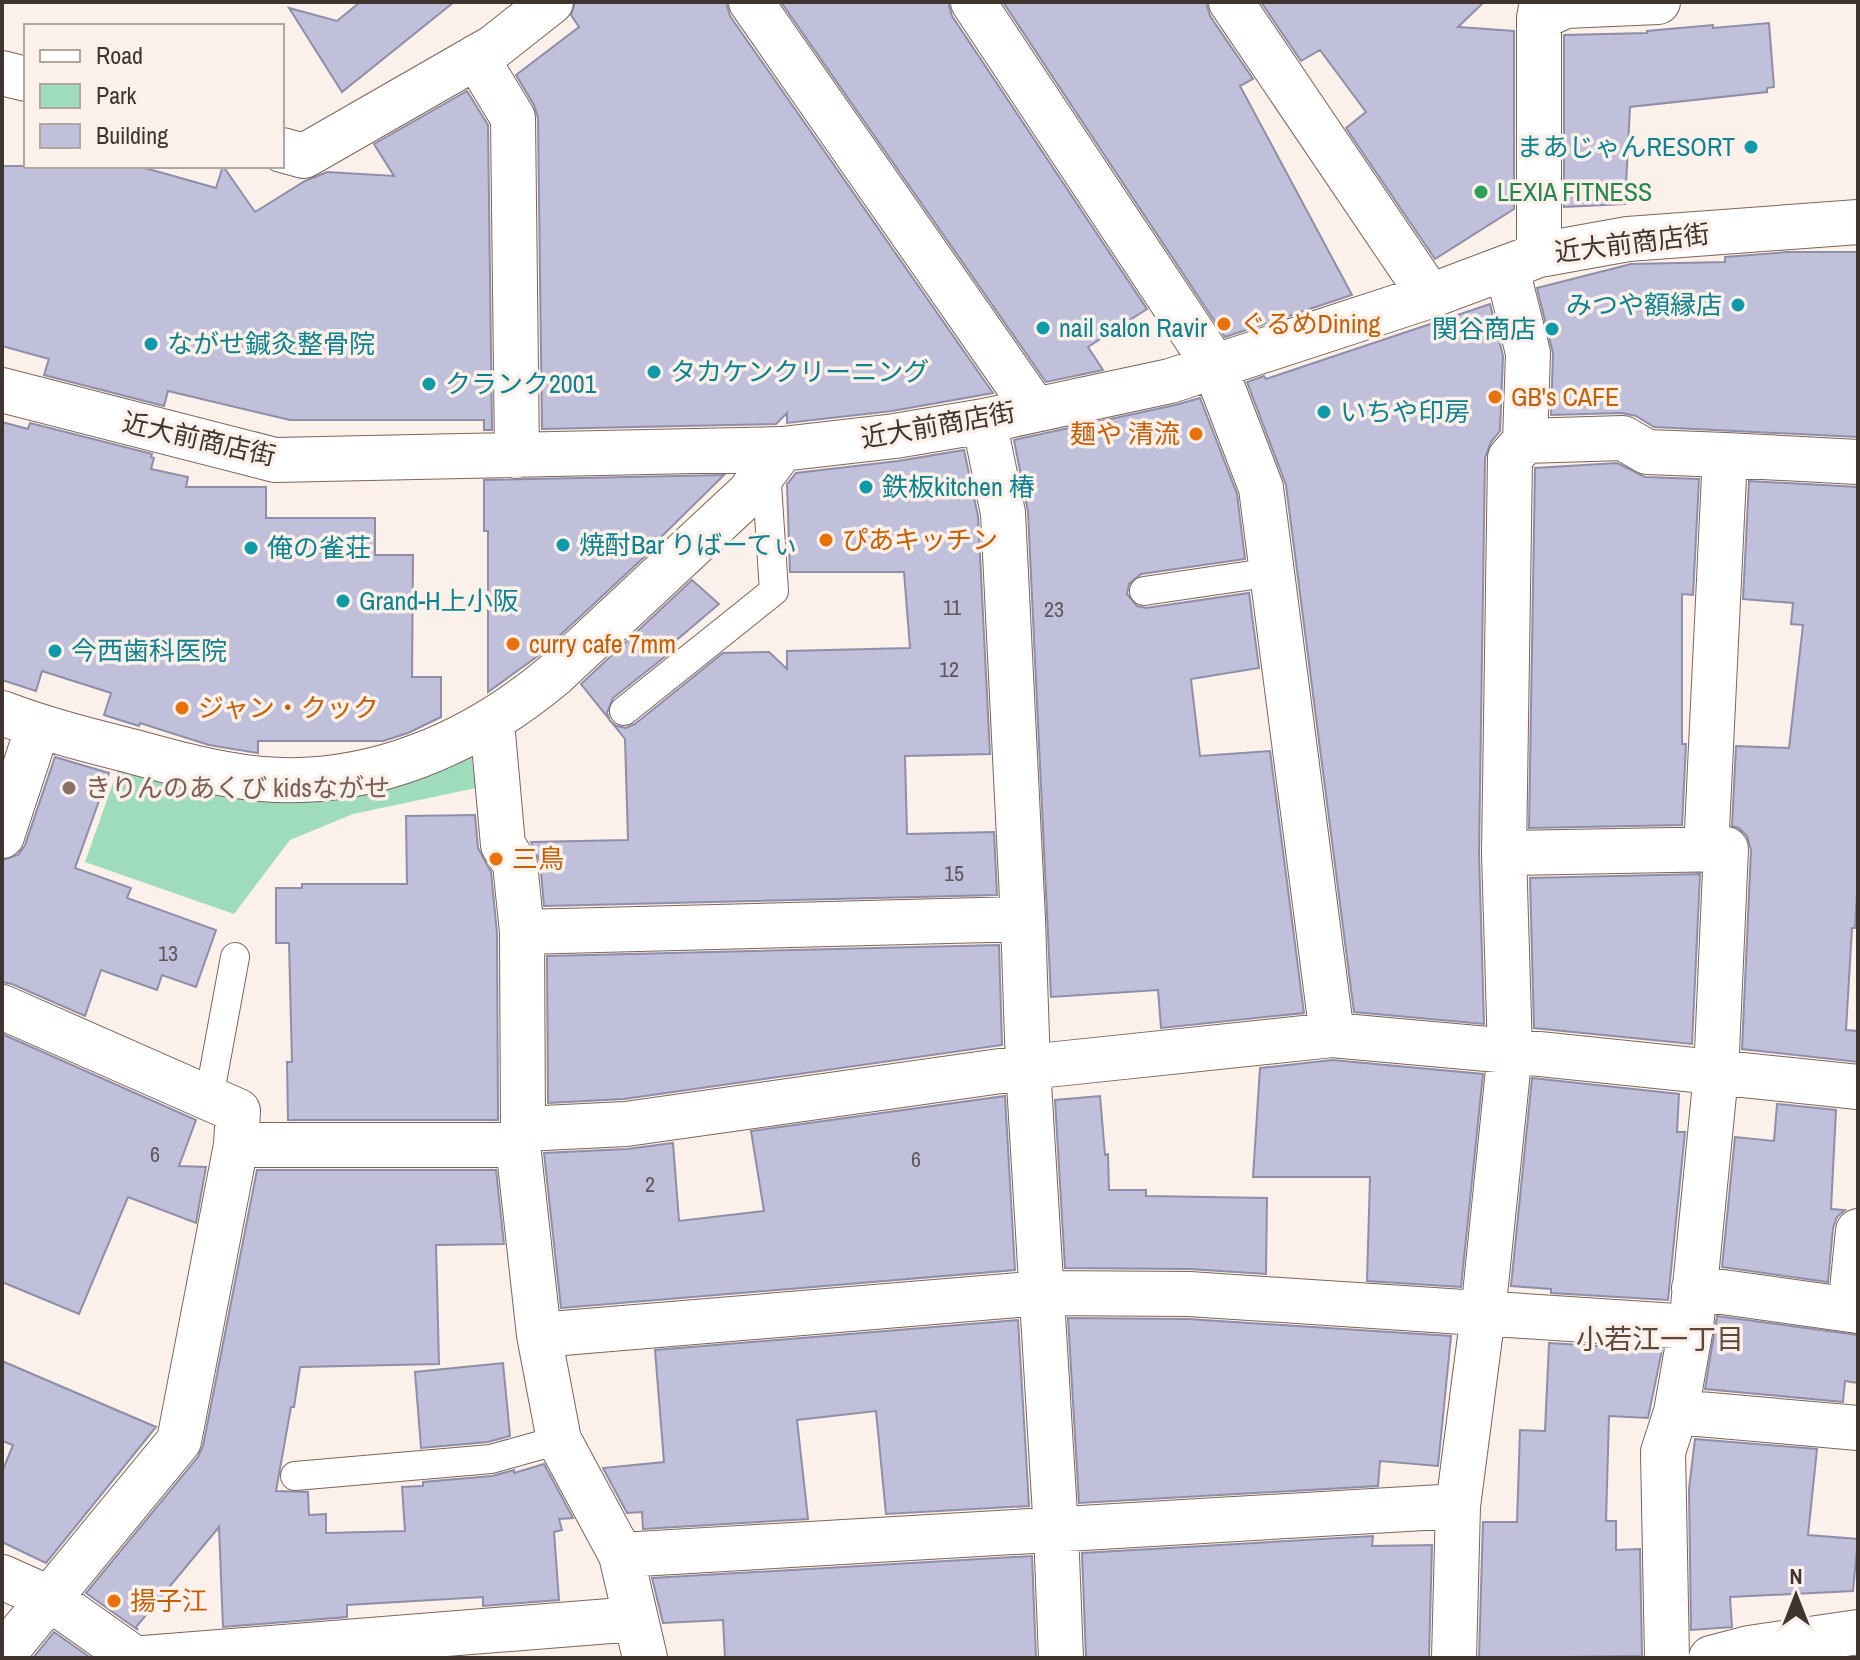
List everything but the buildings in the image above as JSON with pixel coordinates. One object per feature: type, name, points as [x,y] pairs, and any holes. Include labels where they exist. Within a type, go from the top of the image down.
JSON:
[{"type":"street","points":[[284,151],[304,156],[476,57],[551,2]]},
{"type":"street","points":[[751,2],[1034,408]]},
{"type":"street","points":[[973,2],[1214,365],[1261,488],[1332,1035]]},
{"type":"street","points":[[1231,2],[1430,296]]},
{"type":"street","points":[[1454,1658],[1458,1506],[1483,1314],[1510,1051],[1504,853],[1510,458],[1525,441],[1528,353],[1523,262],[1541,10],[1658,2]]},
{"type":"street","points":[[476,57],[513,118],[517,456]]},
{"type":"street","points":[[2,73],[24,78]]},
{"type":"street","name":"近大前商店街","points":[[2,390],[275,460],[517,456],[774,459],[984,421],[1170,381],[1430,296],[1523,262],[1628,239],[1858,222]]},
{"type":"street","points":[[984,421],[1003,513],[1028,1067],[1061,1658]]},
{"type":"street","points":[[1525,441],[1623,438],[1647,452],[1858,462]]},
{"type":"street","points":[[1706,850],[1725,455]]},
{"type":"street","points":[[2,836],[20,720],[182,765],[262,779],[302,780],[355,773],[407,760],[457,741],[524,700],[565,664],[749,493],[774,459]]},
{"type":"street","points":[[144,1658],[640,1639],[621,1555],[559,1440],[539,1335],[521,1137],[522,932],[515,864],[503,845],[492,722]]},
{"type":"street","points":[[1504,853],[1726,849],[1716,1074],[1692,1308],[1676,1412],[1663,1452],[1667,1658]]},
{"type":"street","points":[[522,932],[1023,919]]},
{"type":"street","points":[[2,1007],[238,1111],[236,1145],[179,1441],[2,1656]]},
{"type":"street","points":[[236,1145],[521,1137],[1028,1067],[1332,1035],[1858,1087]]},
{"type":"street","points":[[539,1335],[1042,1293],[1189,1294],[1483,1314],[1692,1308],[1854,1310],[1858,1231]]},
{"type":"street","points":[[1676,1412],[1858,1428]]},
{"type":"street","points":[[621,1555],[1458,1506]]},
{"type":"street","points":[[2,1577],[49,1598],[134,1658]]},
{"type":"street","points":[[1711,1658],[1749,1648],[1858,1632]]},
{"type":"lane","points":[[624,711],[774,591],[774,459]]},
{"type":"lane","points":[[1144,591],[1272,572]]},
{"type":"lane","points":[[209,1098],[235,957]]},
{"type":"lane","points":[[295,1476],[491,1459],[559,1440]]},
{"type":"green space","points":[[471,753],[476,788],[353,814],[290,840],[234,914],[85,862],[119,766]]},
{"type":"place","name":"まあじゃんRESORT","points":[[1751,147]]},
{"type":"place","name":"LEXIA FITNESS","points":[[1481,192]]},
{"type":"place","name":"みつや額縁店","points":[[1738,305]]},
{"type":"place","name":"ぐるめDining","points":[[1224,324]]},
{"type":"place","name":"nail salon Ravir","points":[[1043,328]]},
{"type":"place","name":"関谷商店","points":[[1552,329]]},
{"type":"place","name":"ながせ鍼灸整骨院","points":[[151,344]]},
{"type":"place","name":"タカケンクリーニング","points":[[654,372]]},
{"type":"place","name":"クランク2001","points":[[429,384]]},
{"type":"place","name":"GB's CAFE","points":[[1495,397]]},
{"type":"place","name":"いちや印房","points":[[1324,412]]},
{"type":"place","name":"麺や 清流","points":[[1196,434]]},
{"type":"place","name":"鉄板kitchen 椿","points":[[866,487]]},
{"type":"place","name":"ぴあキッチン","points":[[826,540]]},
{"type":"place","name":"焼酎Bar りばーてぃ","points":[[563,545]]},
{"type":"place","name":"俺の雀荘","points":[[251,548]]},
{"type":"place","name":"Grand-H上小阪","points":[[343,601]]},
{"type":"place","name":"curry cafe 7mm","points":[[513,644]]},
{"type":"place","name":"今西歯科医院","points":[[55,651]]},
{"type":"place","name":"ジャン・クック","points":[[182,708]]},
{"type":"place","name":"きりんのあくび kidsながせ","points":[[69,788]]},
{"type":"place","name":"三鳥","points":[[496,859]]},
{"type":"place","name":"揚子江","points":[[114,1601]]},
{"type":"district","name":"小若江一丁目","points":[[1660,1339]]}]
